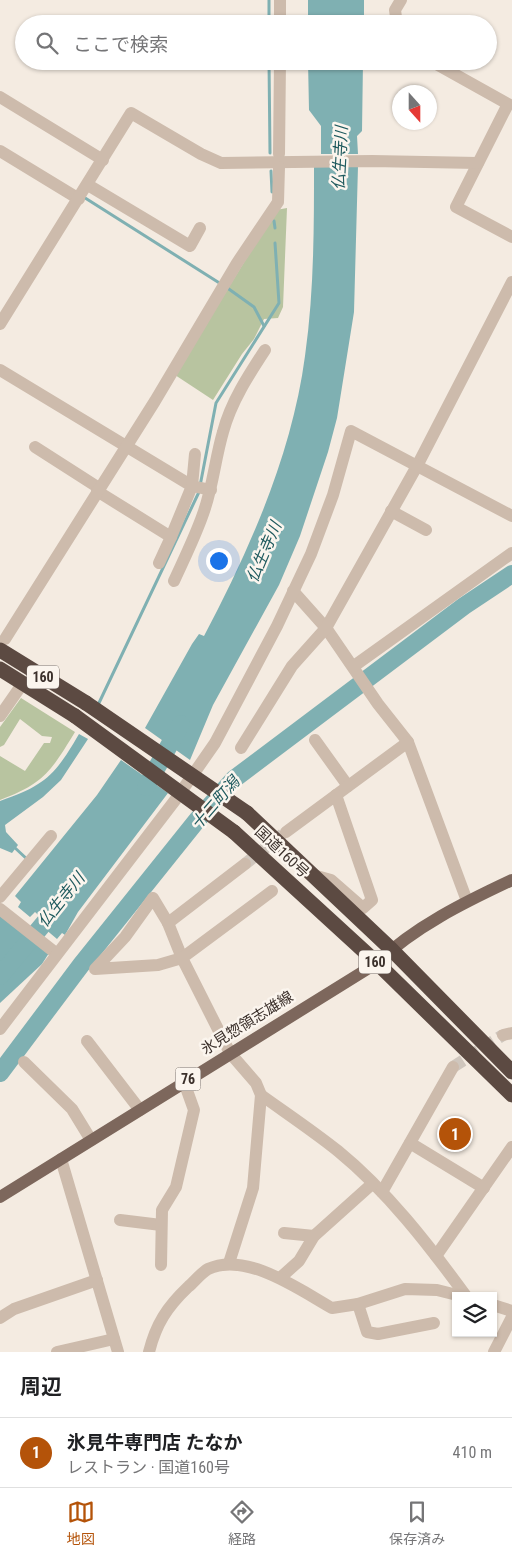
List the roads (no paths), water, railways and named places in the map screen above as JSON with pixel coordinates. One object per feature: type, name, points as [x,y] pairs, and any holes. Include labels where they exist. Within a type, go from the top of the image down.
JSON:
[{"type":"highway","name":"国道160号","points":[[2,645],[247,813],[391,949],[512,1072]]},
{"type":"highway","name":"国道160号","points":[[0,668],[74,716],[234,832],[376,963],[512,1095]]},
{"type":"main road","name":"氷見惣領志雄線","points":[[0,1196],[376,963],[391,949],[467,901],[512,880]]},
{"type":"street","points":[[280,0],[280,15]]},
{"type":"street","points":[[396,15],[396,10],[401,0]]},
{"type":"street","points":[[2,645],[237,263],[278,202],[280,70]]},
{"type":"street","points":[[449,70],[510,100],[456,207],[512,237]]},
{"type":"street","points":[[0,97],[103,160]]},
{"type":"street","points":[[0,324],[131,113],[201,154],[221,163],[372,161],[478,163]]},
{"type":"street","points":[[0,151],[79,199]]},
{"type":"street","points":[[88,184],[190,246],[200,228]]},
{"type":"street","points":[[242,748],[292,666],[326,628],[417,466],[512,282]]},
{"type":"street","points":[[174,581],[203,515],[223,432],[232,408],[244,382],[265,350]]},
{"type":"street","points":[[0,370],[192,486],[210,490]]},
{"type":"street","points":[[0,1029],[198,769],[215,743],[311,554],[332,495],[351,432],[512,516]]},
{"type":"street","points":[[35,448],[171,537]]},
{"type":"street","points":[[160,563],[192,486],[195,454]]},
{"type":"street","points":[[391,511],[426,530]]},
{"type":"street","points":[[354,666],[512,553]]},
{"type":"street","points":[[293,590],[326,628],[354,666],[378,704],[408,742],[467,901]]},
{"type":"street","points":[[0,716],[23,683]]},
{"type":"street","points":[[315,740],[348,786]]},
{"type":"street","points":[[286,832],[408,742]]},
{"type":"street","points":[[313,875],[331,880],[363,908],[372,900],[336,795]]},
{"type":"street","points":[[0,897],[51,836]]},
{"type":"street","points":[[168,924],[245,864]]},
{"type":"street","points":[[229,1263],[253,1188],[261,1095],[256,1083],[230,1053],[182,958],[168,924],[153,898],[125,937],[96,969],[158,965],[182,958],[272,891]]},
{"type":"street","points":[[0,909],[56,954]]},
{"type":"street","points":[[87,1041],[140,1110]]},
{"type":"street","points":[[24,1062],[72,1110],[91,1140]]},
{"type":"street","points":[[280,1278],[299,1261],[314,1236],[377,1188],[410,1143],[453,1067]]},
{"type":"street","points":[[161,1265],[160,1225],[162,1210],[176,1187],[194,1110],[184,1082]]},
{"type":"street","points":[[261,1095],[338,1151],[377,1188],[436,1256],[463,1292]]},
{"type":"street","points":[[410,1143],[484,1188]]},
{"type":"street","points":[[436,1256],[512,1147]]},
{"type":"street","points":[[61,1158],[118,1352]]},
{"type":"street","points":[[120,1220],[160,1225]]},
{"type":"street","points":[[284,1233],[314,1236]]},
{"type":"street","points":[[149,1352],[152,1340],[169,1305],[207,1270],[229,1263],[256,1269],[280,1278],[332,1308],[358,1304],[405,1289],[437,1290],[452,1294]]},
{"type":"street","points":[[0,1318],[14,1309],[97,1280]]},
{"type":"street","points":[[358,1304],[367,1332],[378,1334],[434,1323]]},
{"type":"street","points":[[497,1306],[512,1311]]},
{"type":"street","points":[[494,1352],[512,1317]]},
{"type":"street","points":[[56,1352],[114,1339]]},
{"type":"water","points":[[308,0],[364,0],[364,15],[308,15]]},
{"type":"water","points":[[308,70],[363,70],[362,131],[357,136],[358,154],[321,154],[321,126],[309,110]]},
{"type":"water","points":[[314,166],[358,166],[354,312],[337,418],[328,452],[300,536],[279,585],[213,705],[190,760],[145,728],[192,644],[199,634],[204,636],[221,603],[267,500],[290,429],[299,393],[308,332],[313,261]]},
{"type":"water","points":[[79,734],[88,739],[61,780],[43,797],[5,825],[6,832],[18,845],[12,853],[0,848],[0,801],[28,790],[48,777],[63,760]]},
{"type":"water","points":[[121,760],[168,793],[78,912],[65,935],[62,933],[57,939],[44,928],[47,923],[35,912],[30,917],[18,907],[21,902],[15,896],[97,795]]},
{"type":"water","points":[[0,914],[49,953],[42,964],[0,1003]]},
{"type":"waterway","points":[[269,0],[269,15]]},
{"type":"waterway","points":[[269,70],[270,153]]},
{"type":"waterway","points":[[271,171],[272,192]]},
{"type":"waterway","points":[[82,196],[221,284]]},
{"type":"waterway","points":[[274,221],[275,228]]},
{"type":"waterway","points":[[200,486],[216,403],[279,303],[275,243]]},
{"type":"waterway","points":[[226,287],[254,307],[264,326]]},
{"type":"waterway","points":[[98,705],[199,492]]},
{"type":"waterway","name":"十二町潟","points":[[0,1073],[81,965],[198,819],[234,779],[464,606],[512,574]]},
{"type":"waterway","name":"仏生寺川","points":[[146,787],[181,724]]},
{"type":"waterway","points":[[14,847],[28,860]]},
{"type":"waterway","name":"仏生寺川","points":[[0,976],[60,904]]},
{"type":"tunnel","points":[[245,864],[283,834]]},
{"type":"tunnel","points":[[453,1067],[503,1035]]},
{"type":"place","name":"氷見牛専門店 たなか","points":[[455,1134]]}]
